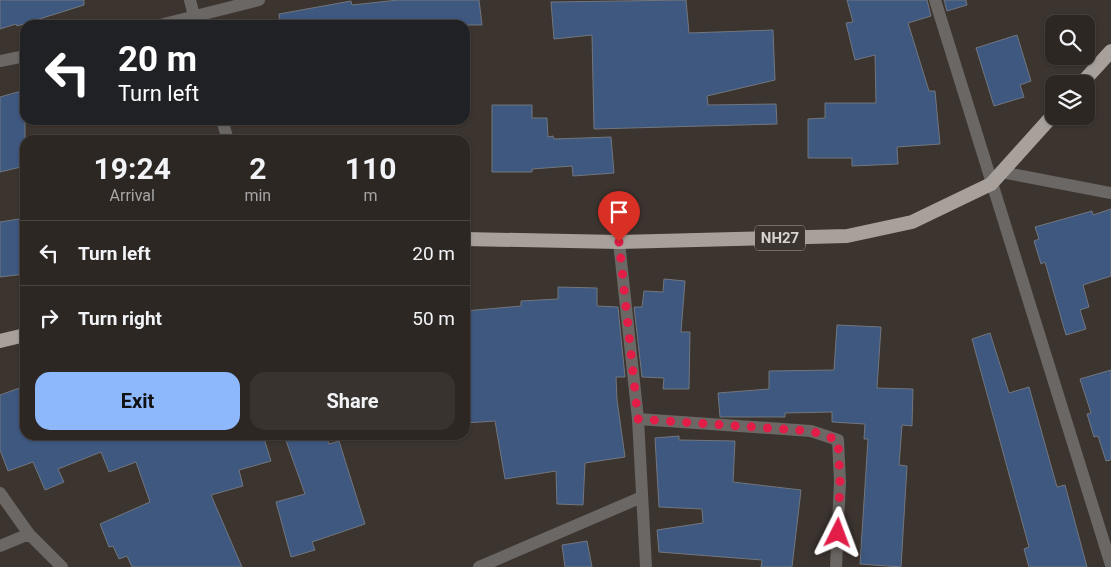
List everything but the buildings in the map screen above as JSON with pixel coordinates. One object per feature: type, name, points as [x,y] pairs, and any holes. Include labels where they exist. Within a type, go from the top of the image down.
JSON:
[{"type":"highway","points":[[1090,75],[1111,51]]},
{"type":"highway","name":"NH27","points":[[470,239],[619,242],[847,236],[912,222],[991,184],[1045,124]]},
{"type":"highway","points":[[0,341],[20,336]]},
{"type":"street","points":[[190,0],[196,20]]},
{"type":"street","points":[[199,20],[260,0]]},
{"type":"street","points":[[935,0],[1111,565]]},
{"type":"street","points":[[0,61],[20,57]]},
{"type":"street","points":[[1001,172],[1111,193]]},
{"type":"street","points":[[619,242],[638,419],[646,567]]},
{"type":"street","points":[[638,419],[811,431],[838,440],[840,482],[836,567]]},
{"type":"street","points":[[0,492],[29,534],[62,567]]},
{"type":"street","points":[[479,567],[642,497]]},
{"type":"street","points":[[0,546],[29,534]]},
{"type":"route","points":[[619,242],[638,419],[811,431],[838,440],[840,482],[838,533]]}]
